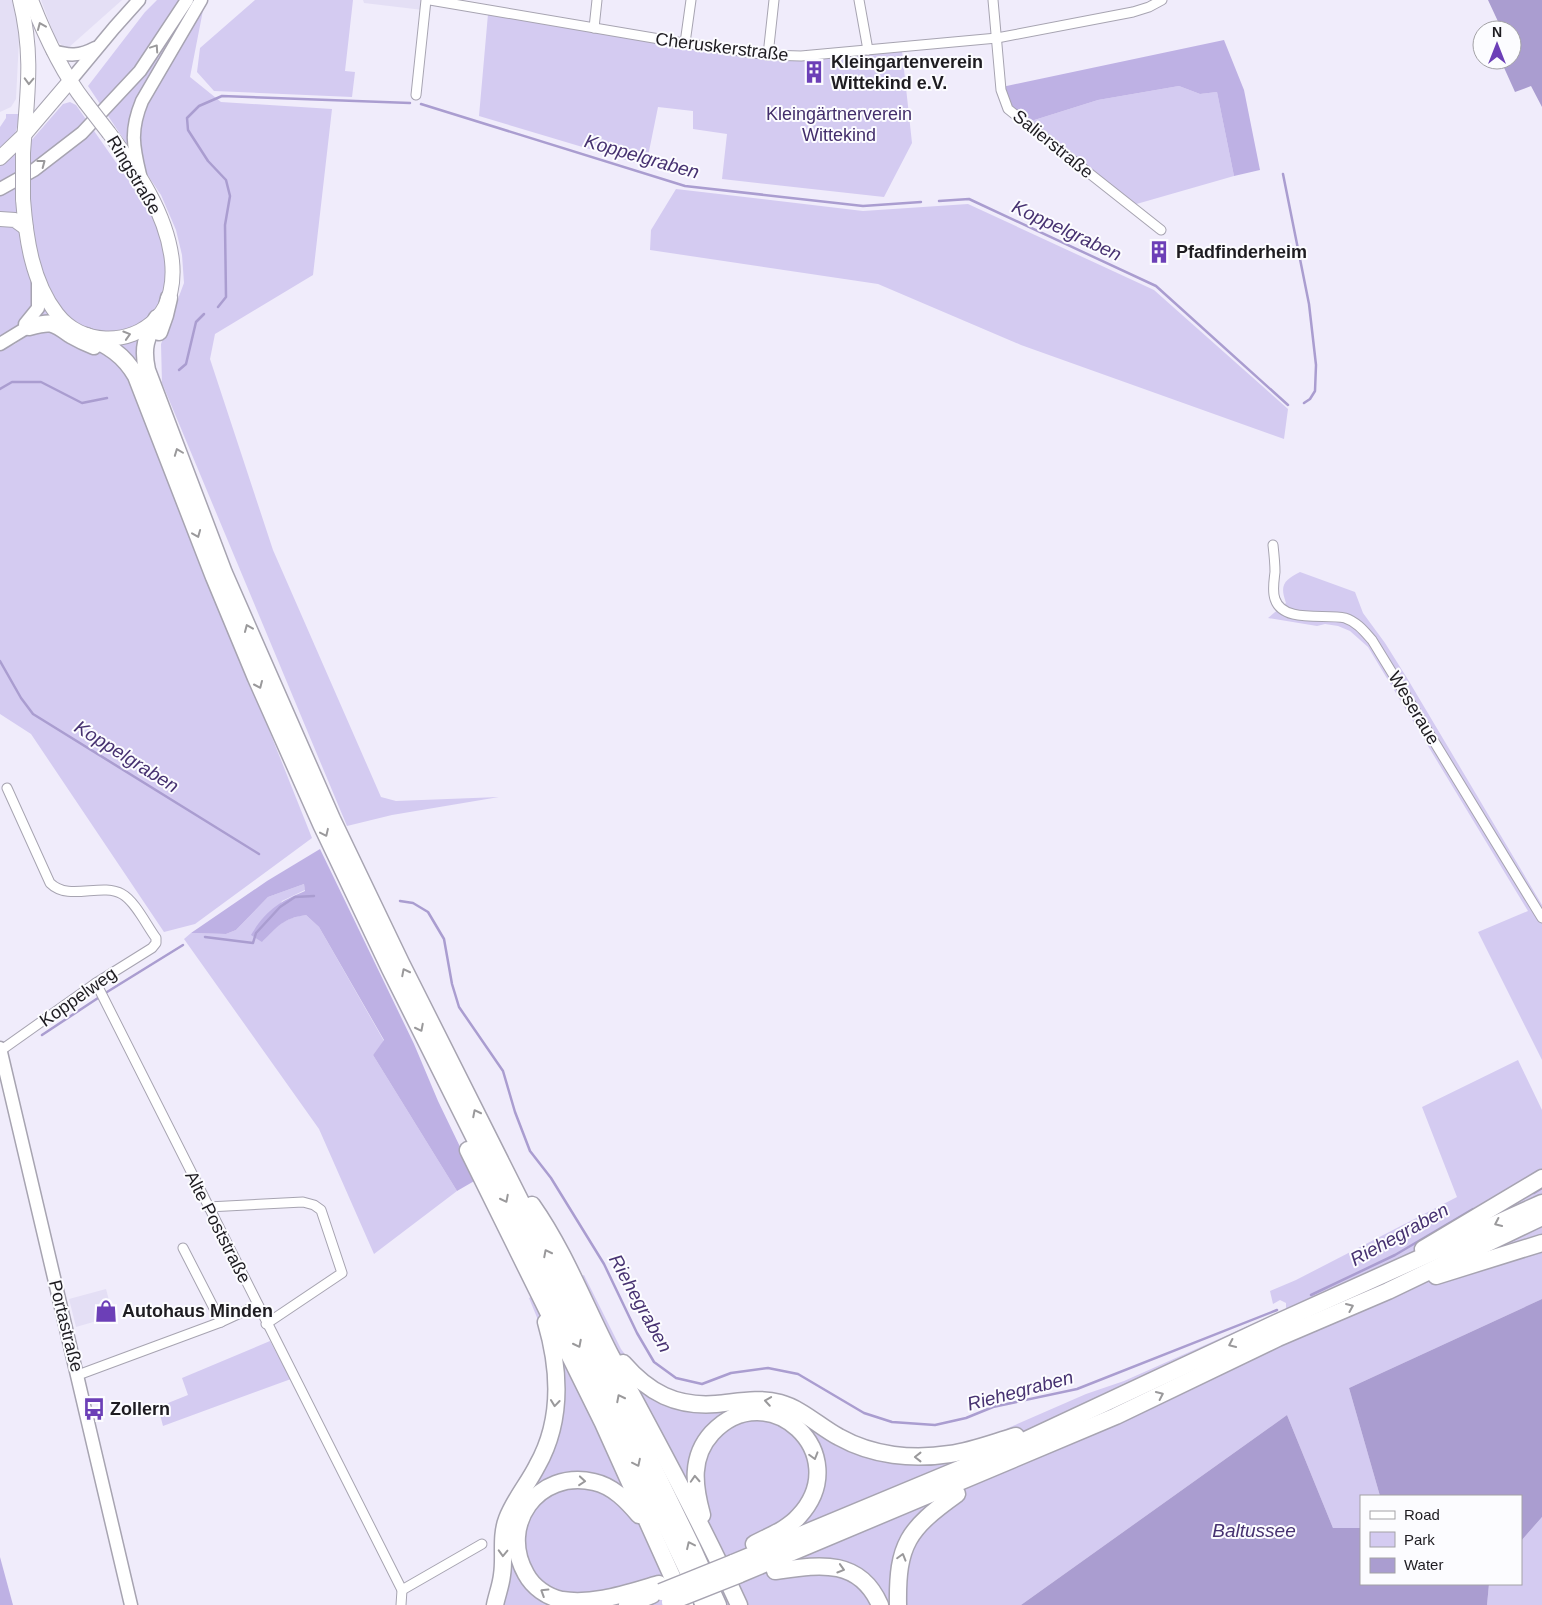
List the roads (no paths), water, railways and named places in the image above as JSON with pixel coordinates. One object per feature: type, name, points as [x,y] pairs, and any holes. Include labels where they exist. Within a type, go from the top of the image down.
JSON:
[{"type":"highway","points":[[154,386],[154,349],[165,315],[168,298]]},
{"type":"highway","points":[[157,318],[145,342],[144,350],[147,370],[224,573],[309,769],[401,963],[627,1413],[718,1605]]},
{"type":"highway","points":[[23,329],[45,323],[56,324],[76,338],[129,364]]},
{"type":"highway","points":[[86,336],[112,348],[129,364],[139,382],[182,498],[259,686],[320,824],[373,936],[616,1419],[704,1605]]},
{"type":"highway","points":[[444,1077],[468,1149],[603,1423],[648,1527],[671,1599]]},
{"type":"highway","points":[[498,1156],[548,1227],[600,1333],[710,1544],[739,1605]]},
{"type":"highway","points":[[1385,1283],[1449,1232],[1542,1178]]},
{"type":"highway","points":[[1385,1283],[1542,1203]]},
{"type":"highway","points":[[603,1605],[671,1599],[1157,1380],[1542,1218]]},
{"type":"highway","points":[[1385,1283],[1542,1243]]},
{"type":"highway","points":[[495,1605],[502,1575],[506,1520],[518,1496],[538,1465],[548,1443],[556,1404],[557,1379],[554,1354],[535,1287]]},
{"type":"highway","points":[[775,1571],[957,1494],[1073,1441],[1116,1416],[1277,1331]]},
{"type":"highway","points":[[600,1333],[635,1377],[650,1389],[668,1399],[696,1404],[760,1399],[782,1403],[798,1410],[840,1438],[881,1453],[904,1457],[952,1454],[1016,1436]]},
{"type":"highway","points":[[626,1605],[671,1599],[1016,1436],[1127,1388],[1157,1380]]},
{"type":"highway","points":[[710,1544],[695,1485],[695,1468],[699,1451],[709,1437],[721,1424],[738,1415],[753,1412],[777,1416],[802,1432],[816,1456],[816,1486],[810,1502],[799,1517],[736,1569]]},
{"type":"highway","points":[[736,1569],[1116,1416]]},
{"type":"highway","points":[[648,1527],[621,1496],[611,1489],[595,1482],[578,1479],[562,1481],[544,1489],[530,1501],[522,1514],[516,1531],[516,1552],[520,1564],[534,1586],[550,1596],[560,1599],[587,1601],[609,1597],[671,1599]]},
{"type":"highway","points":[[898,1605],[900,1561],[907,1542],[931,1512],[957,1494]]},
{"type":"highway","points":[[736,1569],[775,1571],[820,1565],[837,1567],[852,1572],[864,1580],[873,1591],[880,1605]]},
{"type":"main road","points":[[20,0],[27,33],[29,61],[23,153],[23,199],[27,233],[38,279],[47,298],[57,314],[69,326],[86,336]]},
{"type":"main road","name":"Ringstraße","points":[[31,0],[53,51],[70,81],[143,183],[161,220],[170,249],[172,276],[168,298],[157,318],[128,336],[104,339],[86,336]]},
{"type":"main road","points":[[0,158],[24,135],[139,0]]},
{"type":"main road","points":[[0,188],[34,170],[82,133],[140,71],[187,0]]},
{"type":"main road","points":[[143,183],[133,144],[137,114],[142,101],[201,0]]},
{"type":"main road","points":[[53,51],[72,56],[86,53],[98,47]]},
{"type":"main road","points":[[0,219],[15,220],[27,233]]},
{"type":"main road","points":[[23,329],[38,308],[38,279]]},
{"type":"main road","points":[[0,344],[46,316],[57,314]]},
{"type":"main road","name":"Portastraße","points":[[0,1050],[131,1605]]},
{"type":"street","name":"Cheruskerstraße","points":[[428,0],[685,43],[768,55],[801,56],[997,38],[1133,12],[1162,0]]},
{"type":"street","points":[[416,95],[428,0]]},
{"type":"street","points":[[493,0],[493,10]]},
{"type":"street","points":[[594,28],[597,0]]},
{"type":"street","points":[[685,43],[691,0]]},
{"type":"street","points":[[768,55],[774,0]]},
{"type":"street","points":[[860,0],[868,50]]},
{"type":"street","name":"Salierstraße","points":[[993,0],[1001,90],[1008,109],[1161,230]]},
{"type":"street","name":"Weseraue","points":[[1273,545],[1274,592],[1278,605],[1287,612],[1297,616],[1326,615],[1348,619],[1358,624],[1372,640],[1542,918]]},
{"type":"street","name":"Koppelweg","points":[[0,1050],[96,983],[152,948],[156,943],[156,938],[132,902],[122,894],[108,891],[62,891],[50,883],[7,788]]},
{"type":"street","name":"Alte Poststraße","points":[[96,983],[266,1324],[402,1590]]},
{"type":"street","points":[[208,1207],[303,1202],[314,1205],[322,1212],[342,1273],[266,1324]]},
{"type":"street","points":[[184,1248],[221,1322]]},
{"type":"street","points":[[78,1375],[221,1322],[258,1305]]},
{"type":"street","points":[[401,1605],[402,1590],[482,1544]]},
{"type":"water","points":[[1488,0],[1542,0],[1542,107],[1531,86],[1515,92],[1505,70],[1522,70],[1522,20],[1497,20]]},
{"type":"water","points":[[1542,1299],[1542,1517],[1522,1540],[1522,1495],[1380,1495],[1349,1388]]},
{"type":"water","name":"Baltussee","points":[[1287,1415],[1333,1528],[1360,1528],[1360,1585],[1489,1585],[1487,1605],[1021,1605]]},
{"type":"waterway","name":"Koppelgraben","points":[[218,307],[226,297],[225,225],[230,196],[226,180],[208,161],[188,130],[187,118],[199,106],[222,96],[410,103]]},
{"type":"waterway","name":"Koppelgraben","points":[[421,104],[685,186],[863,206],[921,202]]},
{"type":"waterway","name":"Koppelgraben","points":[[1283,174],[1309,304],[1316,365],[1315,391],[1310,399],[1304,403]]},
{"type":"waterway","name":"Koppelgraben","points":[[939,201],[969,199],[1156,286],[1288,405]]},
{"type":"waterway","name":"Koppelgraben","points":[[179,370],[186,364],[196,322],[204,314]]},
{"type":"waterway","name":"Koppelgraben","points":[[0,389],[12,382],[41,382],[82,403],[107,398]]},
{"type":"waterway","name":"Koppelgraben","points":[[0,661],[21,698],[33,714],[259,854]]},
{"type":"waterway","name":"Riehegraben","points":[[205,937],[253,943],[256,933],[280,907],[295,897],[314,896]]},
{"type":"waterway","name":"Riehegraben","points":[[400,901],[413,903],[428,912],[444,939],[452,984],[459,1007],[503,1071],[515,1112],[530,1151],[551,1178],[604,1264],[637,1333],[654,1362],[676,1378],[702,1384],[731,1373],[768,1368],[798,1374],[864,1413],[892,1422],[935,1425],[966,1418],[993,1407],[1077,1389],[1277,1310]]},
{"type":"waterway","name":"Riehegraben","points":[[107,992],[183,945]]},
{"type":"waterway","name":"Riehegraben","points":[[42,1035],[98,998]]},
{"type":"waterway","name":"Riehegraben","points":[[1534,1193],[1542,1188]]},
{"type":"waterway","name":"Riehegraben","points":[[1311,1295],[1395,1255],[1473,1209]]},
{"type":"place","name":"Kleingartenverein Wittekind e.V.","points":[[814,72]]},
{"type":"place","name":"Pfadfinderheim","points":[[1159,252]]},
{"type":"place","name":"Autohaus Minden","points":[[106,1311]]},
{"type":"place","name":"Zollern","points":[[94,1409]]},
{"type":"park label","name":"Kleingärtnerverein Wittekind","points":[[839,124]]}]
